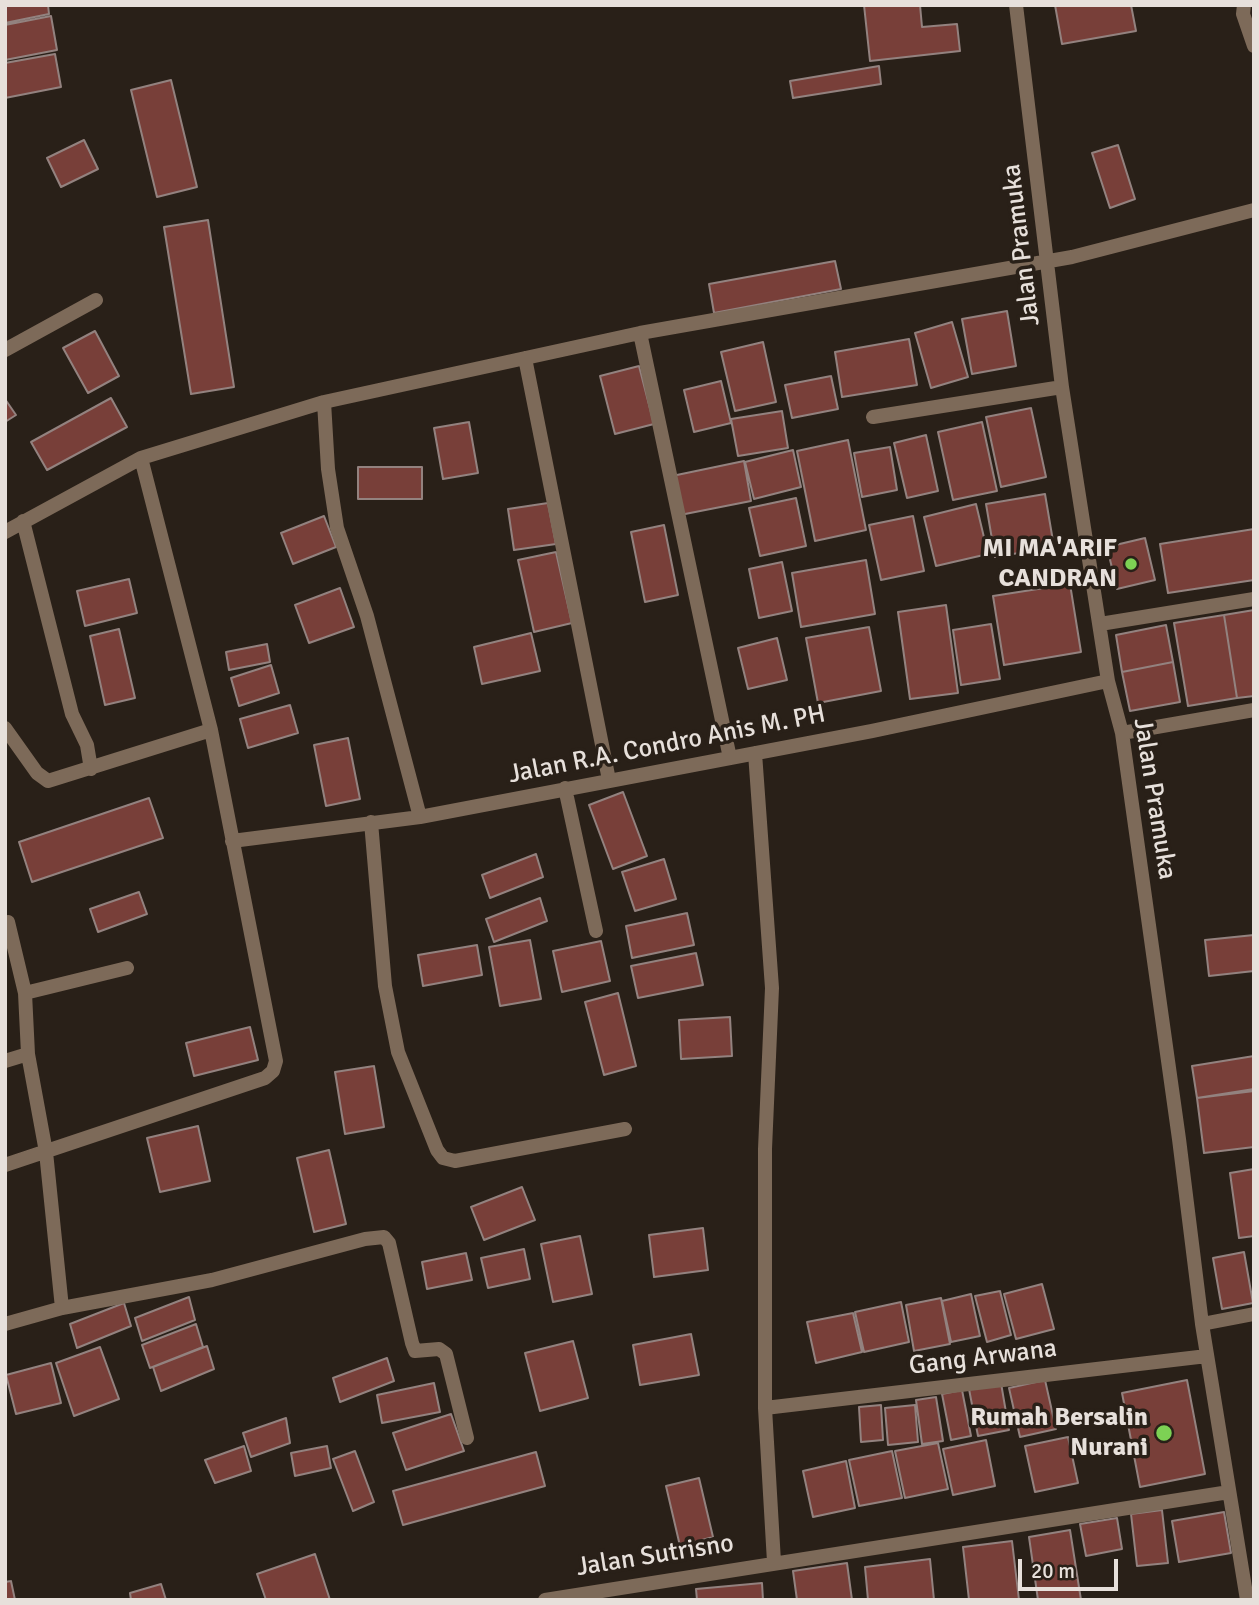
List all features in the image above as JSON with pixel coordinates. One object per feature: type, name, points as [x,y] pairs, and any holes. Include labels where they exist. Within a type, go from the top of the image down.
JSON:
[{"type":"street","name":"Jalan Pramuka","points":[[1016,5],[1049,261],[1062,387],[1108,681],[1122,733],[1202,1324],[1247,1600]]},
{"type":"street","points":[[1244,5],[1243,14],[1254,46]]},
{"type":"street","points":[[5,532],[141,458],[324,401],[640,333],[1049,261],[1254,210]]},
{"type":"street","points":[[5,350],[96,300]]},
{"type":"street","points":[[640,333],[667,475],[730,758]]},
{"type":"street","points":[[525,358],[609,780]]},
{"type":"street","points":[[873,417],[1062,387]]},
{"type":"street","points":[[324,401],[328,469],[337,528],[367,616],[420,817]]},
{"type":"street","points":[[5,1165],[265,1078],[274,1071],[276,1061],[211,730],[141,458]]},
{"type":"street","points":[[23,521],[72,714],[87,745],[91,769]]},
{"type":"street","points":[[1100,624],[1254,598]]},
{"type":"street","name":"Jalan R.A. Condro Anis M. PH","points":[[232,841],[420,817],[730,758],[1108,681]]},
{"type":"street","points":[[1122,733],[1254,710]]},
{"type":"street","points":[[5,728],[37,773],[48,781],[211,730]]},
{"type":"street","points":[[755,753],[772,988],[765,1149],[765,1408],[774,1562]]},
{"type":"street","points":[[565,788],[596,931]]},
{"type":"street","points":[[371,822],[385,986],[398,1052],[437,1150],[443,1158],[455,1161],[625,1129]]},
{"type":"street","points":[[8,922],[25,993],[28,1054],[46,1152],[62,1307]]},
{"type":"street","points":[[25,993],[127,968]]},
{"type":"street","points":[[5,1061],[28,1054]]},
{"type":"street","points":[[5,1324],[62,1307],[212,1280],[365,1239],[384,1237],[389,1243],[415,1351],[439,1349],[446,1354],[467,1438]]},
{"type":"street","points":[[1202,1324],[1254,1314]]},
{"type":"street","name":"Gang Arwana","points":[[765,1408],[1207,1356]]},
{"type":"street","name":"Jalan Sutrisno","points":[[545,1600],[1229,1492]]},
{"type":"building","points":[[5,5],[48,5],[49,14],[5,23]]},
{"type":"building","points":[[864,5],[920,5],[922,27],[957,24],[960,51],[870,61]]},
{"type":"building","points":[[1055,5],[1131,5],[1136,31],[1062,44]]},
{"type":"building","points":[[51,16],[57,50],[5,60],[5,25]]},
{"type":"building","points":[[55,54],[61,87],[5,98],[5,63]]},
{"type":"building","points":[[879,66],[881,84],[793,98],[790,81]]},
{"type":"building","points":[[171,80],[197,187],[157,197],[131,90]]},
{"type":"building","points":[[84,140],[98,169],[61,187],[47,158]]},
{"type":"building","points":[[1118,145],[1135,199],[1110,208],[1092,153]]},
{"type":"building","points":[[208,220],[234,387],[191,394],[164,227]]},
{"type":"building","points":[[835,261],[841,289],[714,313],[709,284]]},
{"type":"building","points":[[1007,311],[1016,366],[972,374],[962,319]]},
{"type":"building","points":[[952,322],[968,377],[931,388],[915,333]]},
{"type":"building","points":[[95,331],[119,376],[88,393],[63,348]]},
{"type":"building","points":[[909,339],[917,385],[842,397],[835,352]]},
{"type":"building","points":[[763,342],[776,402],[735,411],[721,352]]},
{"type":"building","points":[[639,366],[654,424],[615,434],[600,376]]},
{"type":"building","points":[[831,376],[838,409],[792,418],[785,385]]},
{"type":"building","points":[[721,381],[731,423],[694,432],[684,390]]},
{"type":"building","points":[[111,398],[127,427],[47,470],[31,442]]},
{"type":"building","points":[[5,399],[16,415],[5,422]]},
{"type":"building","points":[[1031,408],[1046,477],[1001,487],[986,417]]},
{"type":"building","points":[[782,411],[788,448],[738,456],[731,419]]},
{"type":"building","points":[[469,422],[478,473],[443,479],[434,428]]},
{"type":"building","points":[[982,422],[997,491],[953,500],[938,432]]},
{"type":"building","points":[[926,435],[938,491],[907,498],[894,443]]},
{"type":"building","points":[[848,440],[866,530],[815,541],[797,451]]},
{"type":"building","points":[[890,447],[897,490],[862,497],[854,453]]},
{"type":"building","points":[[793,450],[801,487],[754,499],[745,462]]},
{"type":"building","points":[[744,461],[751,501],[680,515],[672,476]]},
{"type":"building","points":[[358,467],[422,467],[422,499],[358,499]]},
{"type":"building","points":[[1045,494],[1054,547],[995,557],[986,504]]},
{"type":"building","points":[[796,498],[806,546],[760,556],[749,508]]},
{"type":"building","points":[[548,503],[556,544],[514,550],[508,509]]},
{"type":"building","points":[[976,504],[988,554],[936,566],[924,517]]},
{"type":"building","points":[[324,516],[336,547],[293,564],[281,533]]},
{"type":"building","points":[[913,516],[924,571],[881,580],[869,525]]},
{"type":"building","points":[[664,525],[678,595],[645,602],[631,532]]},
{"type":"building","points":[[1254,529],[1254,580],[1168,593],[1160,544]]},
{"type":"building","name":"MI MA'ARIF CANDRAN","points":[[1145,538],[1155,580],[1117,589],[1107,547]]},
{"type":"building","points":[[556,552],[572,623],[534,632],[518,560]]},
{"type":"building","points":[[866,560],[875,614],[801,627],[792,573]]},
{"type":"building","points":[[782,562],[792,611],[759,618],[749,569]]},
{"type":"building","points":[[129,579],[137,613],[85,626],[77,591]]},
{"type":"building","points":[[1070,584],[1081,652],[1004,665],[993,596]]},
{"type":"building","points":[[340,588],[354,627],[309,643],[295,605]]},
{"type":"building","points":[[946,605],[958,693],[910,699],[898,612]]},
{"type":"building","points":[[1254,610],[1254,696],[1237,698],[1224,615]]},
{"type":"building","points":[[1224,615],[1237,698],[1188,706],[1174,623]]},
{"type":"building","points":[[991,624],[1000,679],[961,685],[953,630]]},
{"type":"building","points":[[1166,625],[1173,662],[1122,672],[1116,635]]},
{"type":"building","points":[[869,627],[881,691],[818,703],[806,638]]},
{"type":"building","points":[[119,629],[135,698],[105,705],[90,636]]},
{"type":"building","points":[[531,633],[540,671],[482,684],[474,647]]},
{"type":"building","points":[[777,638],[787,680],[748,689],[738,648]]},
{"type":"building","points":[[267,644],[270,662],[229,670],[226,652]]},
{"type":"building","points":[[1173,662],[1180,702],[1130,711],[1122,672]]},
{"type":"building","points":[[271,665],[279,693],[239,706],[231,678]]},
{"type":"building","points":[[290,705],[298,733],[248,748],[240,719]]},
{"type":"building","points":[[348,738],[360,799],[326,806],[314,745]]},
{"type":"building","points":[[623,792],[647,856],[613,869],[589,805]]},
{"type":"building","points":[[149,798],[163,838],[32,882],[19,842]]},
{"type":"building","points":[[536,854],[543,877],[490,898],[482,875]]},
{"type":"building","points":[[664,859],[676,899],[635,911],[622,872]]},
{"type":"building","points":[[139,892],[147,914],[98,932],[90,909]]},
{"type":"building","points":[[540,898],[547,921],[494,942],[486,919]]},
{"type":"building","points":[[687,913],[694,945],[632,958],[626,926]]},
{"type":"building","points":[[1254,935],[1254,971],[1209,976],[1205,940]]},
{"type":"building","points":[[530,940],[541,999],[500,1006],[489,947]]},
{"type":"building","points":[[601,941],[610,981],[562,992],[553,951]]},
{"type":"building","points":[[477,945],[482,975],[423,986],[418,955]]},
{"type":"building","points":[[696,953],[703,985],[638,998],[631,966]]},
{"type":"building","points":[[618,993],[636,1066],[604,1075],[585,1002]]},
{"type":"building","points":[[730,1017],[732,1056],[681,1059],[679,1020]]},
{"type":"building","points":[[250,1027],[258,1060],[194,1076],[186,1043]]},
{"type":"building","points":[[1254,1056],[1254,1089],[1197,1098],[1192,1066]]},
{"type":"building","points":[[374,1066],[384,1127],[345,1134],[335,1072]]},
{"type":"building","points":[[1254,1091],[1254,1147],[1204,1153],[1197,1098]]},
{"type":"building","points":[[198,1126],[210,1181],[160,1192],[147,1138]]},
{"type":"building","points":[[329,1150],[346,1224],[314,1232],[297,1158]]},
{"type":"building","points":[[1254,1169],[1254,1236],[1239,1238],[1230,1173]]},
{"type":"building","points":[[522,1187],[535,1220],[484,1240],[471,1207]]},
{"type":"building","points":[[703,1228],[708,1270],[654,1277],[649,1235]]},
{"type":"building","points":[[580,1236],[592,1294],[553,1302],[541,1244]]},
{"type":"building","points":[[524,1249],[530,1279],[488,1288],[481,1258]]},
{"type":"building","points":[[1244,1252],[1253,1303],[1222,1309],[1213,1258]]},
{"type":"building","points":[[466,1253],[472,1280],[427,1289],[422,1262]]},
{"type":"building","points":[[1042,1284],[1054,1329],[1016,1339],[1004,1294]]},
{"type":"building","points":[[1000,1291],[1011,1335],[987,1342],[975,1296]]},
{"type":"building","points":[[971,1294],[980,1336],[951,1342],[942,1301]]},
{"type":"building","points":[[189,1297],[195,1320],[142,1341],[135,1318]]},
{"type":"building","points":[[941,1298],[950,1344],[914,1351],[906,1305]]},
{"type":"building","points":[[901,1302],[909,1342],[864,1352],[855,1312]]},
{"type":"building","points":[[124,1303],[131,1326],[77,1348],[70,1324]]},
{"type":"building","points":[[853,1313],[862,1352],[816,1363],[807,1322]]},
{"type":"building","points":[[196,1324],[203,1347],[150,1368],[142,1345]]},
{"type":"building","points":[[691,1334],[699,1375],[640,1385],[633,1345]]},
{"type":"building","points":[[573,1341],[588,1398],[540,1411],[525,1353]]},
{"type":"building","points":[[207,1346],[214,1369],[161,1391],[153,1367]]},
{"type":"building","points":[[100,1347],[119,1399],[74,1416],[56,1363]]},
{"type":"building","points":[[387,1358],[394,1381],[340,1402],[333,1378]]},
{"type":"building","points":[[51,1363],[61,1403],[16,1414],[6,1375]]},
{"type":"building","points":[[1045,1380],[1056,1429],[1020,1437],[1009,1388]]},
{"type":"building","name":"Rumah Bersalin Nurani","points":[[1187,1380],[1205,1474],[1140,1487],[1122,1393]]},
{"type":"building","points":[[434,1383],[440,1412],[382,1423],[377,1395]]},
{"type":"building","points":[[1001,1383],[1009,1430],[978,1436],[969,1389]]},
{"type":"building","points":[[962,1390],[971,1436],[951,1440],[942,1394]]},
{"type":"building","points":[[936,1397],[943,1441],[922,1444],[916,1400]]},
{"type":"building","points":[[881,1405],[883,1440],[861,1442],[859,1407]]},
{"type":"building","points":[[915,1405],[918,1442],[888,1445],[885,1408]]},
{"type":"building","points":[[451,1414],[464,1451],[406,1470],[393,1433]]},
{"type":"building","points":[[286,1418],[290,1443],[251,1457],[243,1433]]},
{"type":"building","points":[[1068,1437],[1078,1483],[1035,1492],[1025,1446]]},
{"type":"building","points":[[986,1440],[995,1486],[953,1495],[943,1449]]},
{"type":"building","points":[[938,1443],[948,1489],[905,1498],[895,1451]]},
{"type":"building","points":[[244,1446],[251,1471],[215,1483],[205,1460]]},
{"type":"building","points":[[327,1446],[331,1468],[295,1476],[291,1453]]},
{"type":"building","points":[[355,1451],[374,1502],[353,1511],[333,1459]]},
{"type":"building","points":[[892,1451],[902,1498],[859,1506],[849,1460]]},
{"type":"building","points":[[536,1452],[545,1486],[403,1525],[393,1491]]},
{"type":"building","points":[[846,1461],[855,1508],[813,1517],[803,1471]]},
{"type":"building","points":[[699,1478],[713,1537],[680,1546],[666,1486]]},
{"type":"building","points":[[1162,1510],[1168,1563],[1137,1566],[1131,1514]]},
{"type":"building","points":[[1224,1512],[1231,1553],[1179,1562],[1172,1521]]},
{"type":"building","points":[[1117,1518],[1122,1549],[1086,1556],[1080,1524]]},
{"type":"building","points":[[1070,1530],[1081,1600],[1038,1600],[1029,1537]]},
{"type":"building","points":[[1012,1541],[1019,1600],[969,1600],[963,1547]]},
{"type":"building","points":[[315,1554],[330,1600],[266,1600],[257,1574]]},
{"type":"building","points":[[930,1559],[934,1600],[868,1600],[865,1567]]},
{"type":"building","points":[[847,1563],[852,1600],[797,1600],[793,1571]]},
{"type":"building","points":[[11,1581],[15,1600],[5,1600],[5,1582]]},
{"type":"building","points":[[762,1583],[763,1600],[697,1600],[696,1589]]},
{"type":"building","points":[[161,1584],[166,1600],[131,1600],[130,1593]]},
{"type":"place","name":"MI MA'ARIF CANDRAN","points":[[1131,564]]},
{"type":"place","name":"Rumah Bersalin Nurani","points":[[1164,1433]]}]
